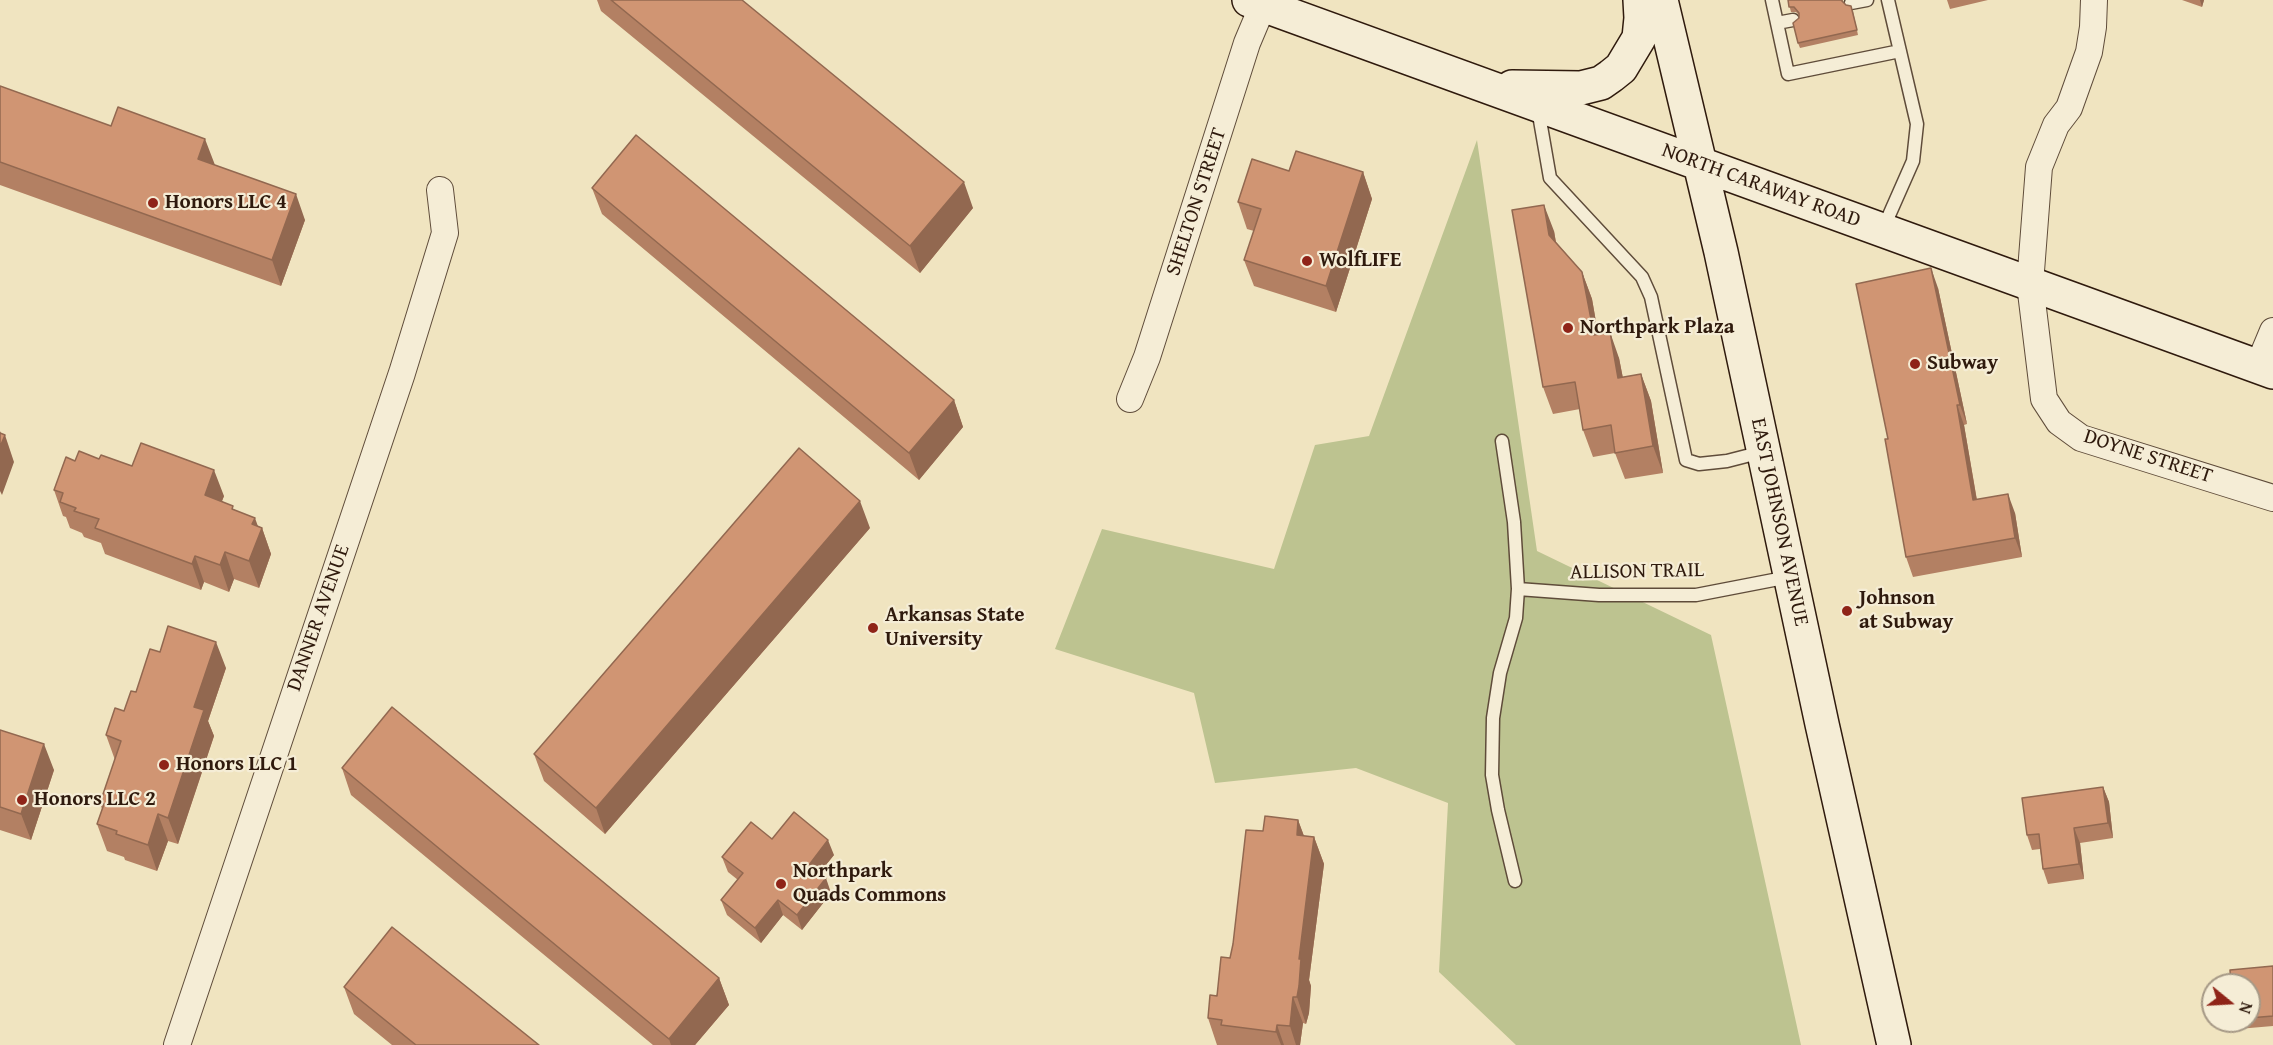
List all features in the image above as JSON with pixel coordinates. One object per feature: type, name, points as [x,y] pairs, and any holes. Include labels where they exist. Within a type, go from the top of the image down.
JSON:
[{"type":"main road","points":[[1486,87],[1581,88],[1601,82],[1621,68],[1639,38],[1640,0]]},
{"type":"main road","name":"EAST JOHNSON AVENUE","points":[[1661,0],[1764,451],[1894,1045]]},
{"type":"main road","name":"NORTH CARAWAY ROAD","points":[[1259,2],[1486,87],[1639,140],[1700,165],[2265,369]]},
{"type":"street","name":"DOYNE STREET","points":[[2094,0],[2089,52],[2069,108],[2056,125],[2039,167],[2030,284],[2044,399],[2059,422],[2081,438],[2273,498]]},
{"type":"street","name":"SHELTON STREET","points":[[1130,399],[1147,357],[1259,2]]},
{"type":"street","name":"DANNER AVENUE","points":[[177,1045],[402,373],[446,232],[440,190]]},
{"type":"street","points":[[2265,369],[2273,332]]},
{"type":"lane","points":[[1772,0],[1788,74],[1900,51]]},
{"type":"lane","points":[[1851,3],[1868,0]]},
{"type":"lane","points":[[1882,230],[1913,161],[1917,124],[1888,0]]},
{"type":"lane","points":[[1777,23],[1793,20]]},
{"type":"lane","points":[[1537,105],[1550,178],[1642,277],[1651,297],[1686,460],[1699,464],[1764,451]]},
{"type":"lane","points":[[1502,441],[1514,522],[1518,589],[1516,618],[1500,673],[1492,718],[1492,775],[1515,881]]},
{"type":"lane","name":"ALLISON TRAIL","points":[[1518,589],[1599,595],[1696,595],[1790,576]]},
{"type":"green space","points":[[1477,140],[1537,551],[1711,635],[1801,1045],[1516,1045],[1439,972],[1448,803],[1356,768],[1215,783],[1194,693],[1055,649],[1102,529],[1274,569],[1315,445],[1369,436]]},
{"type":"building","points":[[611,0],[742,0],[964,182],[910,246]]},
{"type":"building","points":[[1788,0],[1841,0],[1851,6],[1857,30],[1798,43],[1793,23],[1799,18],[1799,13],[1794,7],[1789,7]]},
{"type":"building","name":"Honors LLC 4","points":[[0,86],[111,126],[118,107],[205,139],[198,159],[296,194],[272,260],[0,162]]},
{"type":"building","points":[[636,135],[954,400],[909,453],[592,188]]},
{"type":"building","name":"WolfLIFE","points":[[1296,151],[1363,172],[1326,286],[1244,260],[1261,209],[1238,202],[1252,159],[1289,171]]},
{"type":"building","name":"Northpark Plaza","points":[[1544,205],[1549,235],[1582,272],[1594,335],[1610,332],[1618,378],[1641,374],[1653,446],[1615,453],[1611,425],[1583,430],[1575,382],[1543,387],[1512,210]]},
{"type":"building","points":[[1931,268],[1960,405],[1957,405],[1973,500],[2008,494],[2015,538],[1906,557],[1885,439],[1888,439],[1856,284]]},
{"type":"building","points":[[0,433],[5,435],[0,447]]},
{"type":"building","points":[[141,443],[214,470],[205,495],[255,518],[252,524],[262,528],[249,561],[225,552],[220,565],[195,556],[192,564],[95,528],[99,519],[74,511],[76,508],[60,502],[63,493],[54,490],[66,457],[75,461],[79,451],[99,459],[101,455],[132,466]]},
{"type":"building","points":[[799,448],[860,501],[596,808],[534,754]]},
{"type":"building","name":"Honors LLC 1","points":[[168,626],[216,642],[194,707],[204,710],[168,818],[158,814],[148,845],[116,834],[117,831],[97,824],[104,804],[100,803],[121,741],[106,735],[115,708],[124,711],[131,691],[136,692],[150,649],[160,652]]},
{"type":"building","points":[[392,707],[719,978],[669,1039],[342,768]]},
{"type":"building","points":[[0,730],[44,744],[21,814],[0,807]]},
{"type":"building","points":[[2103,787],[2108,823],[2074,828],[2079,864],[2043,869],[2039,834],[2027,835],[2022,798]]},
{"type":"building","name":"Northpark Quads Commons","points":[[794,812],[828,840],[809,865],[826,878],[797,915],[778,900],[755,928],[721,900],[743,873],[722,857],[751,822],[772,839]]},
{"type":"building","points":[[1265,816],[1298,820],[1297,835],[1314,837],[1299,959],[1301,959],[1297,997],[1293,997],[1290,1026],[1277,1025],[1276,1032],[1221,1025],[1222,1020],[1208,1018],[1210,995],[1217,996],[1221,957],[1230,958],[1233,944],[1246,830],[1263,831]]},
{"type":"building","points":[[392,927],[539,1045],[416,1045],[344,987]]},
{"type":"building","points":[[2273,966],[2273,1016],[2261,1017],[2261,973],[2230,973],[2230,970]]},
{"type":"place","name":"Honors LLC 4","points":[[153,203]]},
{"type":"place","name":"WolfLIFE","points":[[1307,261]]},
{"type":"place","name":"Northpark Plaza","points":[[1568,328]]},
{"type":"place","name":"Subway","points":[[1915,364]]},
{"type":"place","name":"Johnson at Subway","points":[[1847,611]]},
{"type":"place","name":"Arkansas State University","points":[[873,628]]},
{"type":"place","name":"Honors LLC 1","points":[[164,765]]},
{"type":"place","name":"Honors LLC 2","points":[[22,800]]},
{"type":"place","name":"Northpark Quads Commons","points":[[781,884]]}]
